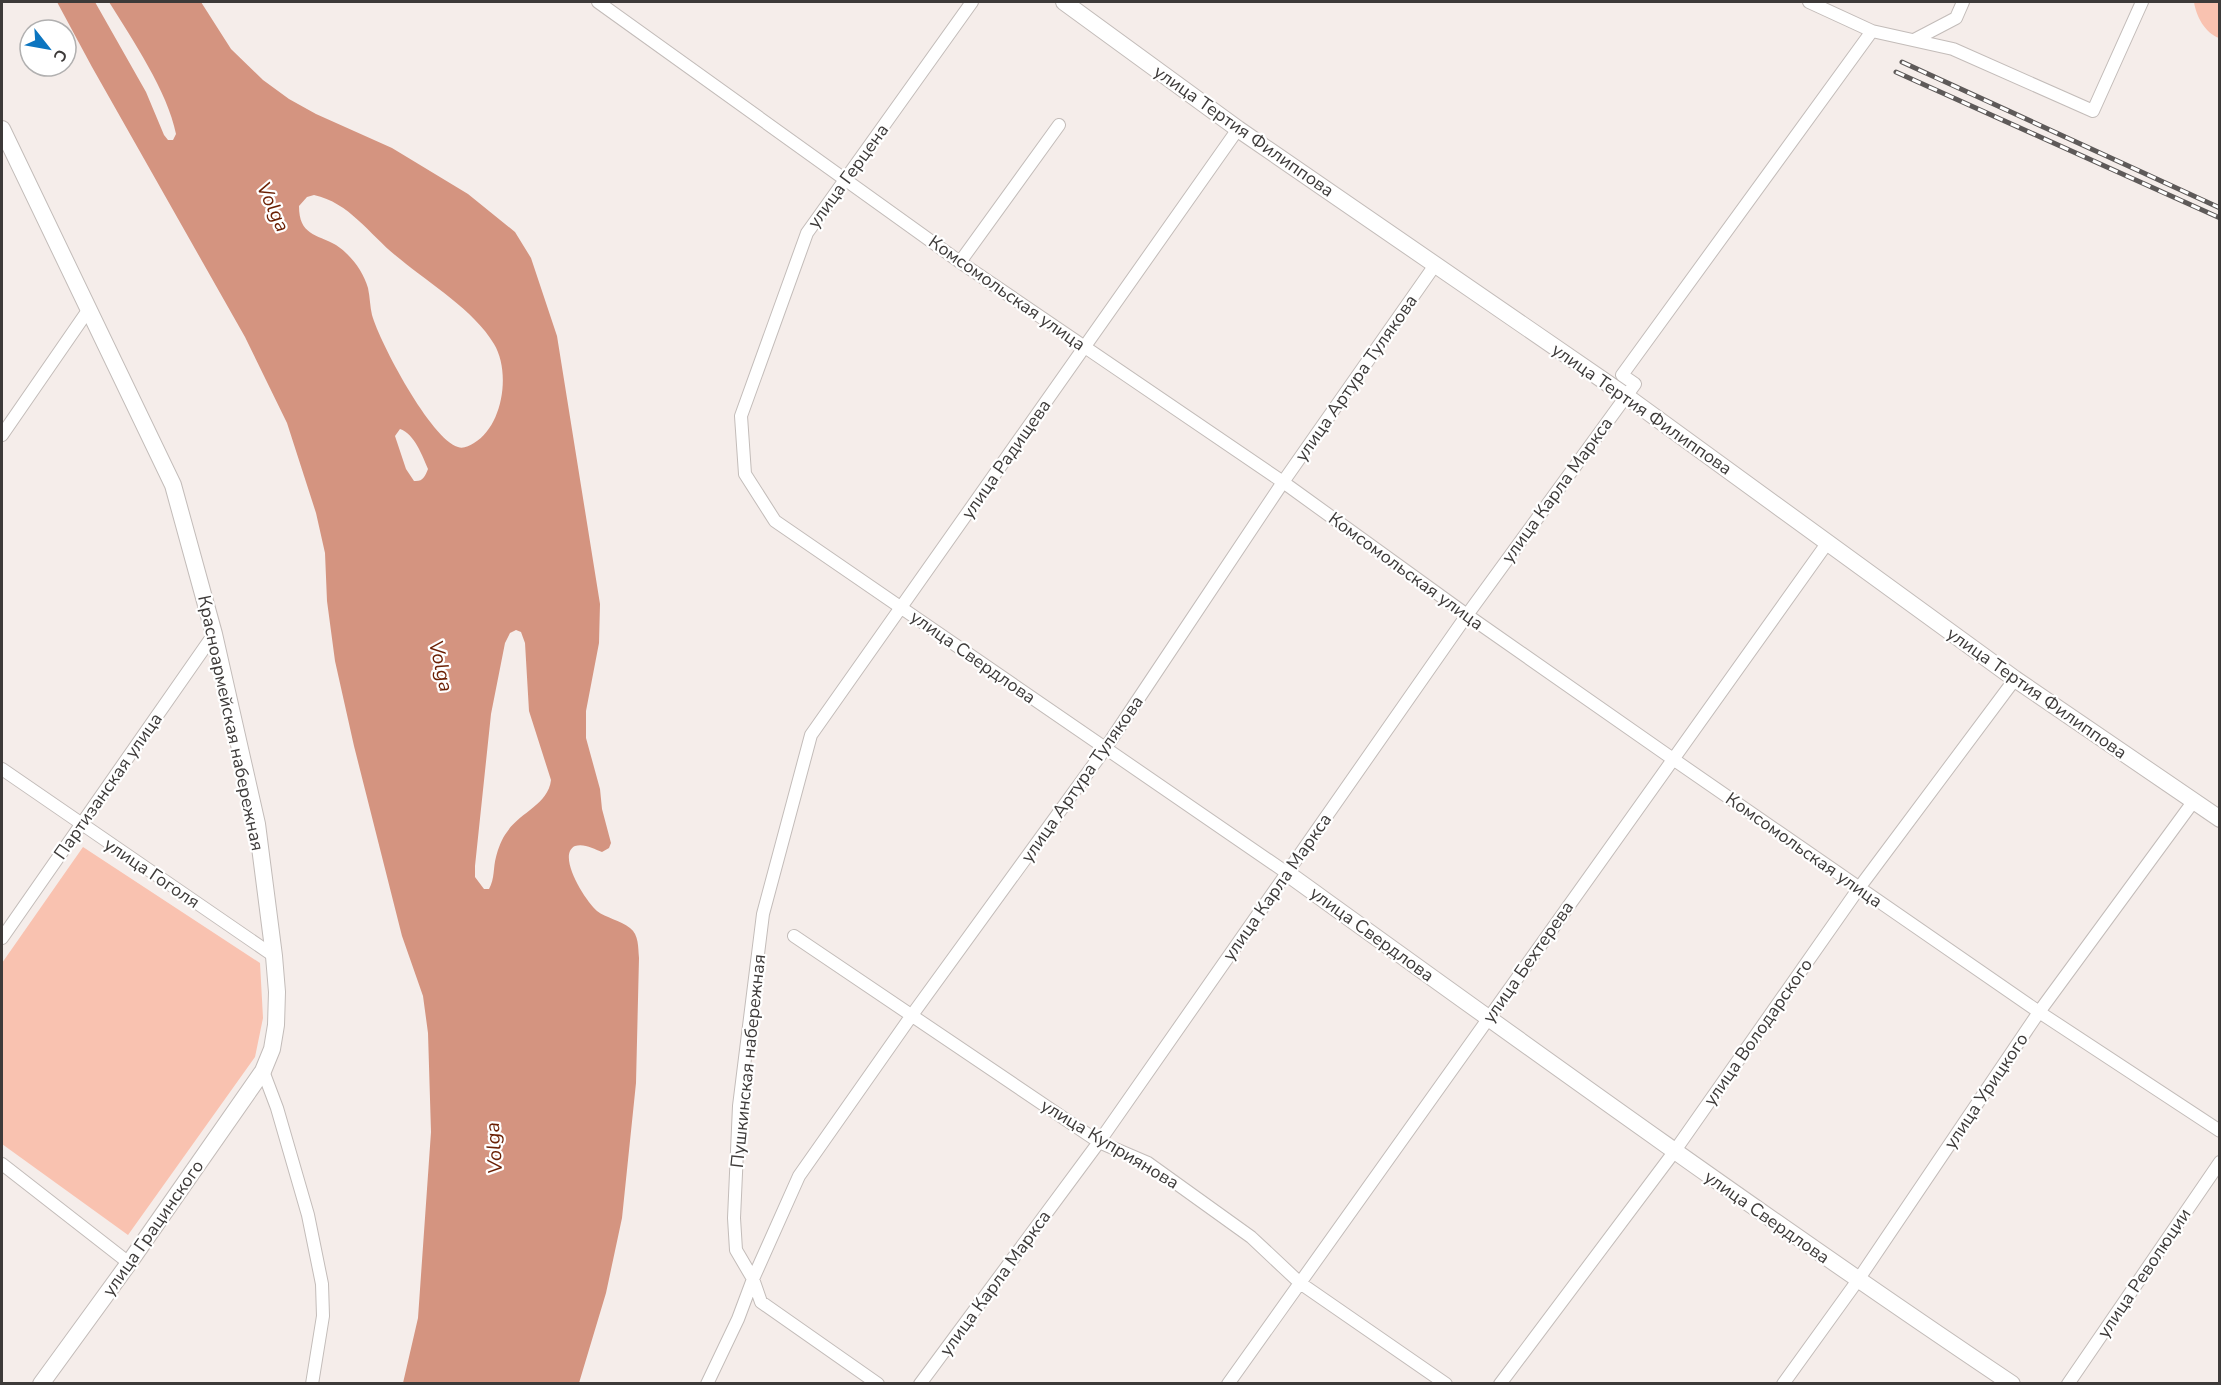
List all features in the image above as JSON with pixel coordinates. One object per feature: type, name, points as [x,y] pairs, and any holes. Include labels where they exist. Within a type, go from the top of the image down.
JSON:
[{"type":"street","name":"Комсомольская улица","points":[[598,2],[611,6],[846,181],[960,262],[1283,482],[1467,615],[1673,759],[2039,1012],[2220,1131]]},
{"type":"street","name":"улица Герцена","points":[[745,474],[741,416],[807,233],[972,2]]},
{"type":"street","name":"улица Тертия Филиппова","points":[[1064,2],[1238,129],[1436,265],[1628,392],[2014,679],[2220,819]]},
{"type":"street","points":[[1809,2],[1872,31],[1953,49],[2093,111],[2142,2]]},
{"type":"street","points":[[1914,40],[1956,18],[1963,2]]},
{"type":"street","points":[[1628,392],[1635,384],[1622,375],[1872,31]]},
{"type":"street","points":[[960,262],[1059,124]]},
{"type":"street","name":"Красноармейская набережная","points":[[2,129],[173,485],[214,634],[256,824],[277,992],[276,1025],[272,1049],[263,1071]]},
{"type":"street","name":"улица Радищева","points":[[795,800],[811,735],[1238,129]]},
{"type":"street","name":"улица Артура Тулякова","points":[[753,1279],[799,1176],[912,1014],[1105,749],[1283,482],[1436,265]]},
{"type":"street","points":[[2,435],[89,309]]},
{"type":"street","name":"улица Карла Маркса","points":[[920,1383],[1099,1142],[1467,615],[1628,392]]},
{"type":"street","name":"улица Свердлова","points":[[745,474],[775,521],[1287,873],[1674,1152],[1858,1280],[2012,1383]]},
{"type":"street","name":"улица Бехтерева","points":[[1228,1383],[1828,542]]},
{"type":"street","name":"Партизанская улица","points":[[2,938],[214,634]]},
{"type":"street","name":"улица Володарского","points":[[1500,1383],[1674,1152],[1859,888],[2014,679]]},
{"type":"street","name":"улица Гоголя","points":[[2,769],[274,956]]},
{"type":"street","name":"Пушкинская набережная","points":[[753,1279],[736,1250],[734,1218],[739,1106],[763,914],[795,800]]},
{"type":"street","name":"улица Урицкого","points":[[1783,1383],[1858,1280],[2039,1012],[2193,802]]},
{"type":"street","name":"улица Куприянова","points":[[794,936],[1099,1142],[1148,1163],[1251,1237],[1300,1283],[1446,1383]]},
{"type":"street","points":[[263,1071],[308,1215],[322,1284],[323,1316],[312,1383]]},
{"type":"street","name":"улица Грацинского","points":[[41,1383],[129,1263],[263,1071]]},
{"type":"street","name":"улица Революции","points":[[2068,1383],[2220,1162]]},
{"type":"street","points":[[2,1164],[129,1263]]},
{"type":"street","points":[[753,1279],[761,1302],[878,1383]]},
{"type":"street","points":[[707,1383],[738,1319],[753,1279]]},
{"type":"shaded area","points":[[2194,2],[2219,2],[2219,38],[2209,32],[2202,23]]},
{"type":"shaded area","points":[[83,847],[260,963],[263,1018],[255,1057],[128,1235],[2,1144],[2,963]]},
{"type":"water","name":"Volga","points":[[57,2],[95,2],[146,92],[168,140],[173,140],[176,134],[165,101],[148,66],[109,2],[201,2],[231,49],[263,80],[289,99],[316,114],[392,148],[468,194],[515,232],[531,258],[557,336],[600,604],[599,643],[586,711],[586,738],[600,789],[602,809],[611,843],[609,848],[602,852],[585,846],[575,846],[570,851],[569,859],[580,889],[592,906],[633,931],[638,942],[639,958],[636,1083],[622,1218],[606,1293],[579,1383],[403,1383],[418,1318],[431,1132],[428,1033],[423,996],[402,936],[335,661],[327,601],[325,553],[316,513],[287,423],[245,337],[78,41],[78,18],[66,18]],"holes":[[[314,195],[327,199],[350,213],[389,250],[451,298],[475,320],[494,344],[502,369],[501,398],[492,424],[474,443],[460,448],[447,440],[434,427],[408,388],[385,346],[372,315],[368,288],[360,270],[336,245],[305,228],[299,206],[307,197]],[[400,429],[410,435],[428,469],[425,476],[417,481],[414,481],[406,469],[395,436]],[[516,630],[521,632],[525,643],[529,711],[551,780],[545,796],[505,834],[495,861],[491,885],[489,889],[484,889],[475,877],[475,866],[491,714],[505,643],[510,633]]]},
{"type":"railway","points":[[1902,62],[2220,208]]},
{"type":"railway","points":[[1896,72],[2220,218]]}]
